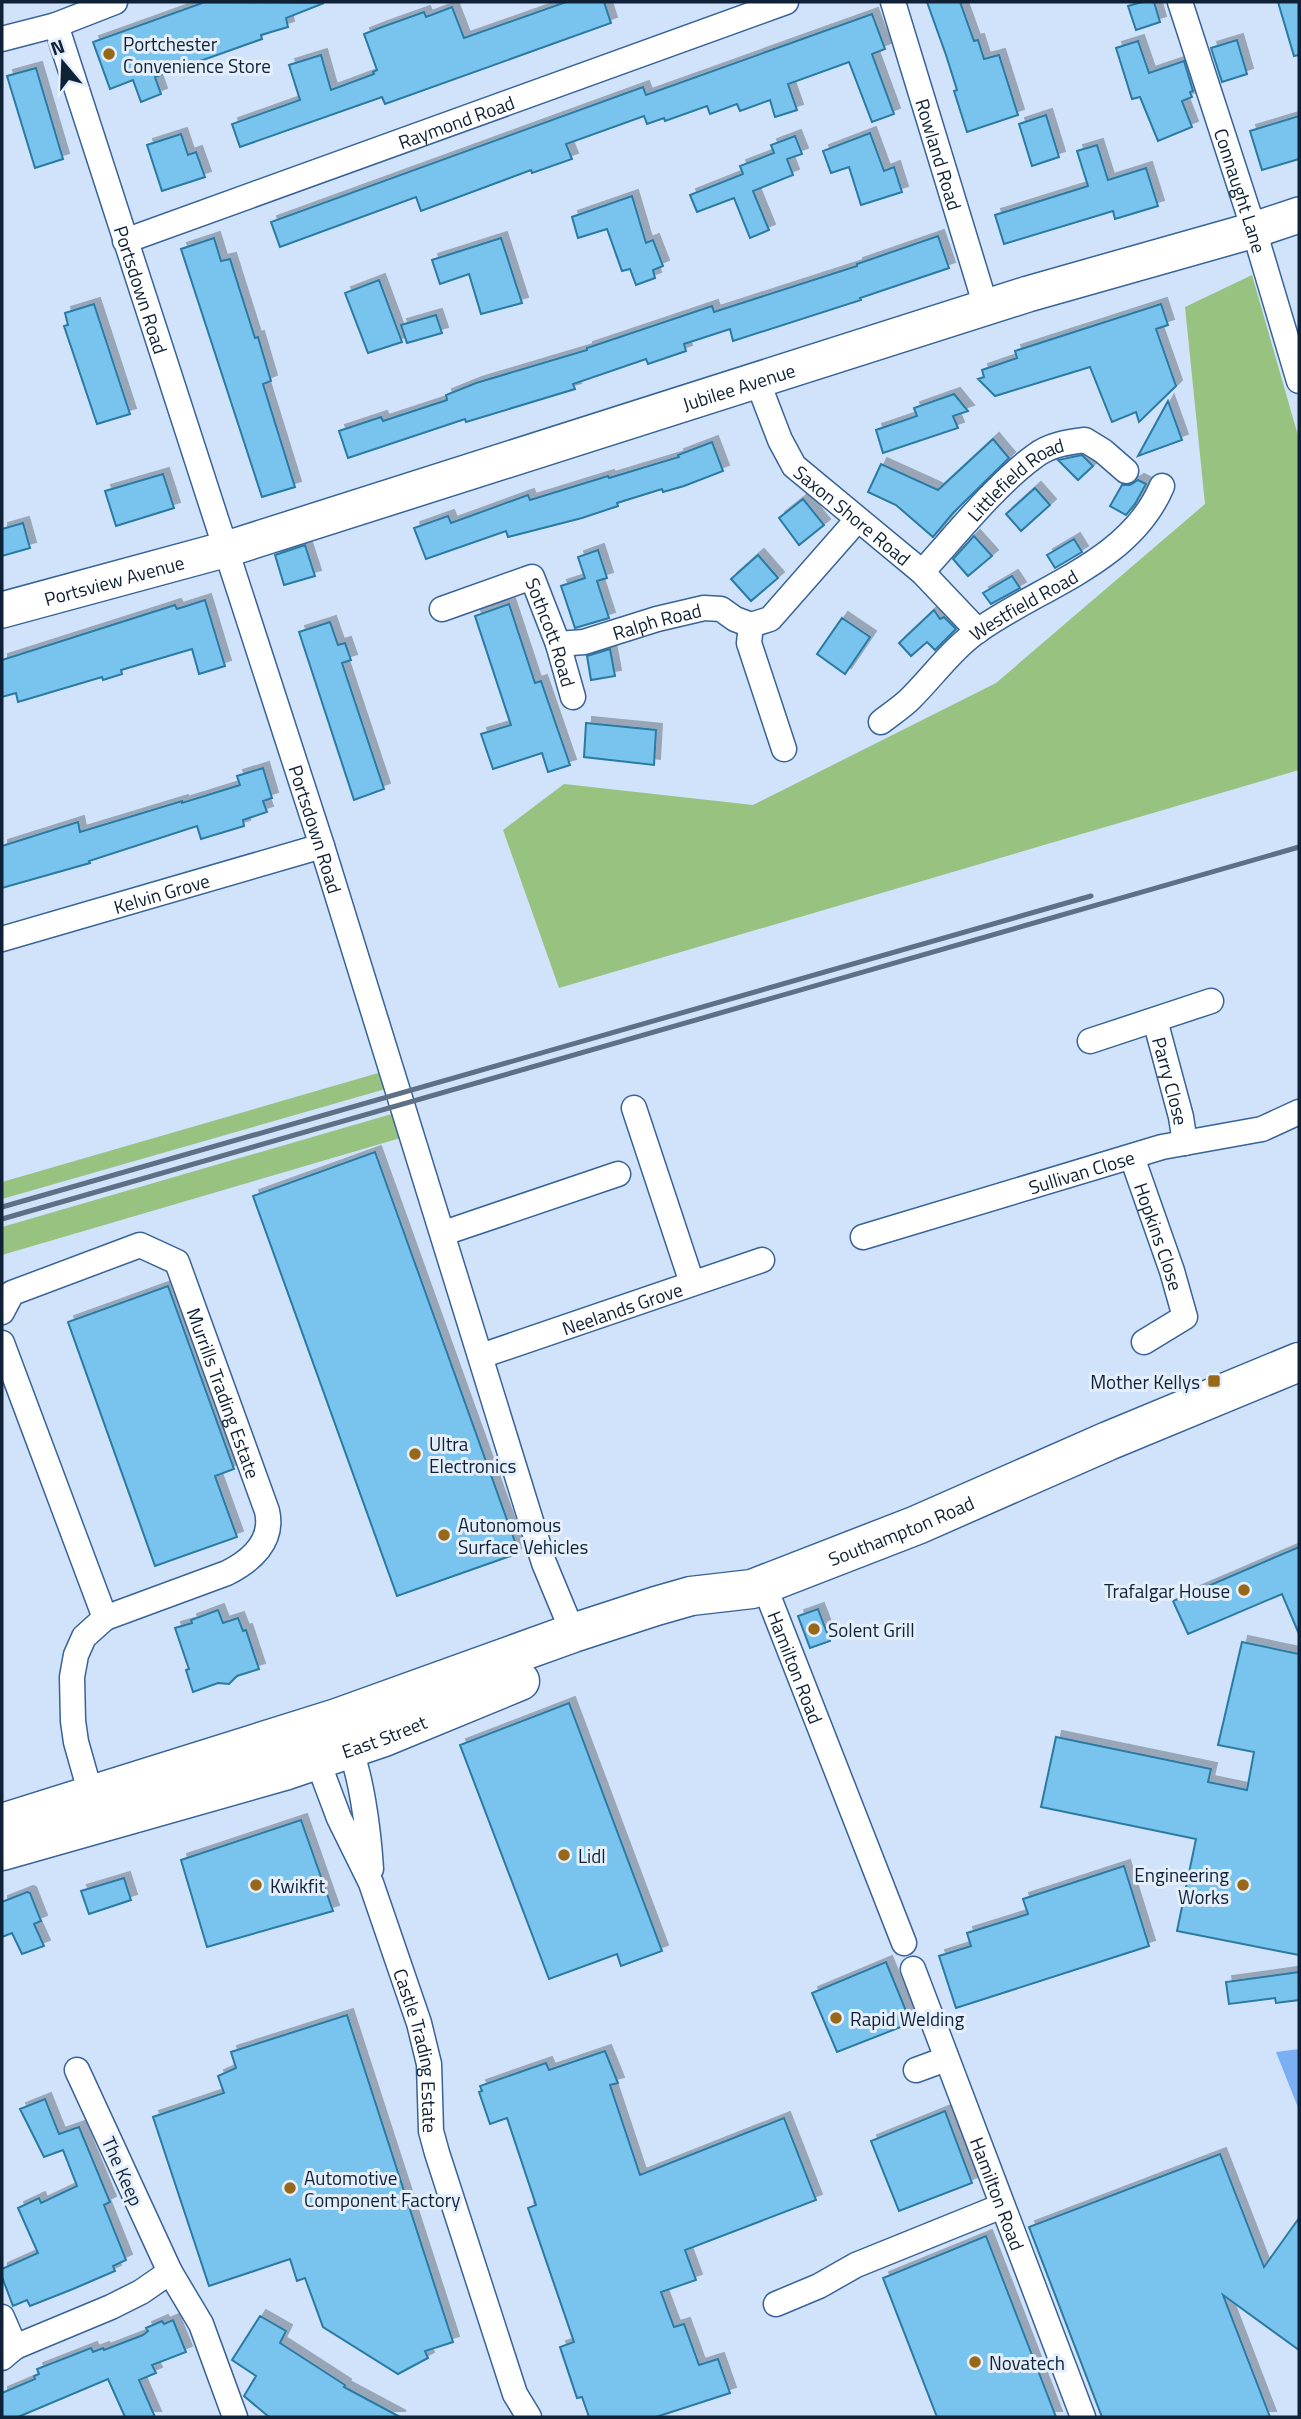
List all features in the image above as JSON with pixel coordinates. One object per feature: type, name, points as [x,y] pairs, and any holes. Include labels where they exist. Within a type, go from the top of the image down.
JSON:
[{"type":"main road","name":"Southampton Road","points":[[492,1663],[573,1633],[691,1596],[758,1587],[917,1525],[1108,1441],[1299,1362]]},
{"type":"main road","name":"East Street","points":[[2,1823],[91,1795],[329,1736],[566,1663],[717,1613],[758,1587]]},
{"type":"main road","name":"East Street","points":[[2,1851],[284,1771],[329,1736],[492,1663]]},
{"type":"street","points":[[2,39],[56,24],[115,2]]},
{"type":"street","name":"Raymond Road","points":[[125,240],[786,2]]},
{"type":"street","name":"Rowland Road","points":[[893,2],[986,307]]},
{"type":"street","name":"Connaught Lane","points":[[1180,2],[1254,230],[1299,381]]},
{"type":"street","name":"Portsdown Road","points":[[56,24],[322,846],[544,1563],[573,1633]]},
{"type":"street","name":"Jubilee Avenue","points":[[227,549],[986,307],[1299,215]]},
{"type":"street","name":"Saxon Shore Road","points":[[757,380],[786,455],[794,466],[922,572],[978,631]]},
{"type":"street","name":"Littlefield Road","points":[[922,572],[1007,481],[1036,455],[1062,443],[1085,440],[1126,471]]},
{"type":"street","name":"Westfield Road","points":[[881,722],[908,701],[978,631],[1090,565],[1136,528],[1154,505],[1162,486]]},
{"type":"street","points":[[784,749],[749,643],[751,625],[770,619],[857,520]]},
{"type":"street","name":"Portsview Avenue","points":[[2,610],[227,549]]},
{"type":"street","name":"Sothcott Road","points":[[442,609],[532,577],[558,644],[573,697]]},
{"type":"street","name":"Ralph Road","points":[[558,644],[584,642],[657,619],[704,608],[721,609],[735,619],[751,625]]},
{"type":"street","name":"Kelvin Grove","points":[[2,939],[322,846]]},
{"type":"street","name":"Parry Close","points":[[1090,1041],[1211,1001]]},
{"type":"street","name":"Parry Close","points":[[1155,1020],[1181,1117],[1185,1143]]},
{"type":"street","points":[[634,1108],[692,1283]]},
{"type":"street","name":"Sullivan Close","points":[[863,1237],[1132,1157],[1185,1143],[1262,1129],[1299,1112]]},
{"type":"street","name":"Hopkins Close","points":[[1132,1157],[1192,1326],[1144,1342]]},
{"type":"street","points":[[444,1233],[618,1174]]},
{"type":"street","name":"Murrills Trading Estate","points":[[2,1312],[12,1293],[140,1245],[177,1262],[267,1511],[268,1532],[253,1558],[242,1566],[105,1618],[84,1637],[76,1655],[72,1677],[73,1721],[91,1795]]},
{"type":"street","name":"Neelands Grove","points":[[481,1356],[762,1260]]},
{"type":"street","points":[[2,1343],[105,1618]]},
{"type":"street","name":"Hamilton Road","points":[[758,1587],[904,1943]]},
{"type":"street","name":"Castle Trading Estate","points":[[329,1736],[368,1843],[371,1883]]},
{"type":"street","name":"Castle Trading Estate","points":[[329,1736],[339,1818],[371,1883],[419,2023],[429,2064],[431,2131],[437,2153],[515,2393],[529,2417]]},
{"type":"street","points":[[56,1836],[84,1811],[91,1795]]},
{"type":"street","name":"Hamilton Road","points":[[913,1969],[1083,2417]]},
{"type":"street","points":[[916,2070],[946,2059]]},
{"type":"street","name":"The Keep","points":[[77,2070],[170,2272],[201,2324],[235,2417]]},
{"type":"street","points":[[776,2304],[819,2286],[856,2265],[1002,2206]]},
{"type":"street","points":[[2,2317],[8,2352],[111,2307],[170,2272]]},
{"type":"green space","points":[[1252,275],[1299,439],[1299,770],[559,988],[503,830],[564,784],[753,805],[996,683],[1205,504],[1185,307]]},
{"type":"green space","points":[[385,1071],[389,1088],[2,1199],[2,1182]]},
{"type":"green space","points":[[402,1111],[404,1137],[2,1255],[2,1227]]},
{"type":"water","points":[[1299,2049],[1299,2110],[1276,2052]]},
{"type":"building","points":[[205,2],[324,3],[286,18],[288,27],[261,35],[262,39],[155,77],[161,94],[141,102],[133,80],[110,89],[93,42]]},
{"type":"building","points":[[566,2],[604,2],[611,23],[385,104],[382,97],[240,147],[232,124],[300,100],[289,65],[321,55],[331,90],[374,74],[377,70],[364,34],[382,27],[424,12],[426,17],[452,7],[464,38]]},
{"type":"building","points":[[927,2],[960,2],[974,41],[978,40],[984,59],[999,55],[1018,115],[967,132],[954,91],[957,90]]},
{"type":"building","points":[[1154,2],[1160,22],[1136,30],[1128,6]]},
{"type":"building","points":[[1278,2],[1299,2],[1299,55],[1294,56]]},
{"type":"building","points":[[872,14],[885,49],[872,54],[894,114],[872,122],[849,62],[788,84],[797,110],[775,117],[770,100],[740,111],[737,104],[710,114],[707,106],[665,121],[664,118],[647,124],[644,116],[566,144],[572,159],[532,173],[531,170],[421,211],[416,197],[280,247],[271,222],[643,87],[646,95]]},
{"type":"building","points":[[1237,40],[1247,74],[1222,82],[1211,48]]},
{"type":"building","points":[[1138,41],[1149,73],[1184,61],[1193,91],[1190,92],[1192,97],[1182,101],[1192,127],[1158,141],[1140,97],[1132,99],[1116,48]]},
{"type":"building","points":[[36,68],[63,159],[35,168],[7,76]]},
{"type":"building","points":[[1046,115],[1059,157],[1032,166],[1019,124]]},
{"type":"building","points":[[1299,116],[1299,159],[1262,170],[1250,131]]},
{"type":"building","points":[[870,133],[884,171],[894,167],[902,192],[861,205],[849,167],[831,173],[823,151]]},
{"type":"building","points":[[181,134],[188,155],[196,152],[205,177],[162,191],[147,145]]},
{"type":"building","points":[[795,136],[802,154],[787,159],[793,175],[753,191],[769,230],[750,238],[734,198],[697,212],[690,195],[743,174],[740,166],[774,153],[771,145]]},
{"type":"building","points":[[1097,145],[1108,180],[1146,168],[1158,206],[1115,219],[1113,211],[1004,244],[995,215],[1088,186],[1077,151]]},
{"type":"building","points":[[632,196],[646,243],[653,240],[663,266],[653,270],[655,278],[636,285],[630,269],[622,271],[607,229],[578,238],[572,217]]},
{"type":"building","points":[[938,236],[949,268],[860,298],[861,300],[733,341],[730,329],[684,344],[686,351],[648,364],[646,359],[573,384],[575,389],[466,422],[465,419],[348,458],[339,431],[381,417],[383,421],[447,400],[446,395],[476,383],[587,350],[712,306],[714,312],[857,266]]},
{"type":"building","points":[[214,238],[221,261],[230,259],[255,338],[258,337],[271,381],[263,384],[295,487],[262,497],[181,249]]},
{"type":"building","points":[[501,238],[522,303],[481,314],[469,274],[440,284],[432,260]]},
{"type":"building","points":[[379,280],[402,342],[368,353],[345,293]]},
{"type":"building","points":[[94,304],[130,414],[97,424],[64,326],[68,325],[65,313]]},
{"type":"building","points":[[1161,304],[1168,325],[1156,329],[1176,386],[1139,422],[1136,412],[1112,422],[1090,367],[995,396],[978,379],[984,377],[982,370],[1017,358],[1015,351]]},
{"type":"building","points":[[436,315],[442,333],[407,343],[401,325]]},
{"type":"building","points":[[954,394],[968,411],[953,416],[958,428],[883,453],[876,430],[917,416],[914,408]]},
{"type":"building","points":[[1168,401],[1182,440],[1138,456]]},
{"type":"building","points":[[993,439],[1009,458],[953,513],[933,537],[896,505],[868,492],[881,464],[938,490]]},
{"type":"building","points":[[712,442],[723,471],[684,486],[663,492],[662,489],[617,503],[618,506],[582,518],[508,537],[506,531],[426,559],[414,528],[448,516],[451,523],[528,495],[530,500],[608,476],[609,478],[679,457],[678,455]]},
{"type":"building","points":[[1082,455],[1093,466],[1078,480],[1058,460]]},
{"type":"building","points":[[163,474],[174,508],[116,526],[105,491]]},
{"type":"building","points":[[1138,480],[1146,484],[1126,515],[1110,506],[1122,485],[1130,485]]},
{"type":"building","points":[[1035,488],[1050,505],[1021,531],[1006,514]]},
{"type":"building","points":[[803,499],[824,525],[799,545],[779,518]]},
{"type":"building","points":[[23,523],[30,548],[2,556],[2,529]]},
{"type":"building","points":[[974,536],[992,556],[968,576],[953,559]]},
{"type":"building","points":[[1074,539],[1082,552],[1055,568],[1047,555]]},
{"type":"building","points":[[305,545],[315,576],[284,585],[275,555]]},
{"type":"building","points":[[598,550],[607,578],[597,581],[609,618],[575,628],[561,586],[585,578],[578,557]]},
{"type":"building","points":[[758,555],[778,578],[751,601],[731,579]]},
{"type":"building","points":[[1012,576],[1020,588],[991,604],[983,593]]},
{"type":"building","points":[[205,600],[225,666],[199,674],[192,649],[121,670],[122,674],[103,680],[102,677],[18,702],[16,693],[2,697],[2,660],[175,605],[177,609]]},
{"type":"building","points":[[509,604],[535,683],[541,681],[570,765],[548,772],[542,753],[493,769],[481,734],[511,725],[475,616]]},
{"type":"building","points":[[934,610],[940,619],[944,617],[956,629],[935,650],[927,642],[911,656],[899,643]]},
{"type":"building","points":[[842,618],[870,637],[845,674],[817,654]]},
{"type":"building","points":[[330,622],[338,645],[345,643],[351,660],[342,663],[384,789],[354,800],[299,632]]},
{"type":"building","points":[[610,649],[615,676],[591,680],[587,656]]},
{"type":"building","points":[[586,723],[656,730],[654,765],[584,757]]},
{"type":"building","points":[[263,768],[272,798],[263,801],[267,812],[243,820],[244,826],[201,839],[197,826],[89,861],[90,863],[2,888],[2,846],[78,822],[80,832],[182,803],[240,785],[237,776]]},
{"type":"building","points":[[375,1152],[519,1553],[397,1596],[253,1196]]},
{"type":"building","points":[[168,1286],[234,1469],[215,1476],[237,1537],[155,1566],[68,1322]]},
{"type":"building","name":"Trafalgar House","points":[[1299,1547],[1299,1634],[1282,1594],[1188,1634],[1173,1601]]},
{"type":"building","name":"Solent Grill","points":[[818,1609],[830,1641],[810,1648],[798,1616]]},
{"type":"building","points":[[218,1610],[223,1623],[238,1618],[243,1631],[246,1630],[259,1669],[237,1676],[229,1684],[218,1683],[193,1692],[186,1670],[189,1669],[175,1628]]},
{"type":"building","name":"Engineering Works","points":[[1242,1642],[1299,1654],[1299,1955],[1177,1931],[1196,1839],[1041,1807],[1056,1737],[1211,1769],[1208,1782],[1247,1790],[1254,1752],[1218,1745]]},
{"type":"building","name":"Lidl","points":[[569,1703],[662,1951],[621,1966],[617,1954],[549,1979],[460,1745]]},
{"type":"building","name":"Kwikfit","points":[[301,1820],[333,1911],[207,1947],[181,1860]]},
{"type":"building","points":[[1124,1866],[1149,1946],[956,2008],[939,1956],[971,1946],[967,1933],[1028,1914],[1023,1899]]},
{"type":"building","points":[[124,1878],[131,1900],[89,1914],[81,1891]]},
{"type":"building","points":[[30,1893],[41,1921],[34,1924],[44,1946],[22,1954],[12,1933],[2,1937],[2,1902]]},
{"type":"building","points":[[886,1962],[911,2023],[837,2052],[812,1993]]},
{"type":"building","points":[[1299,1972],[1299,2000],[1276,2003],[1275,1998],[1229,2004],[1226,1982]]},
{"type":"building","name":"Automotive Component Factory","points":[[347,2015],[453,2342],[425,2351],[428,2358],[398,2374],[323,2327],[305,2278],[297,2281],[290,2259],[209,2286],[153,2117],[224,2093],[218,2076],[236,2068],[231,2052]]},
{"type":"building","points":[[605,2051],[618,2083],[610,2085],[640,2175],[784,2118],[816,2200],[685,2250],[696,2280],[661,2292],[674,2327],[684,2324],[699,2365],[718,2359],[730,2393],[656,2417],[589,2417],[582,2397],[577,2398],[560,2347],[574,2342],[528,2208],[536,2205],[507,2118],[490,2124],[479,2092],[482,2091],[480,2086],[546,2063],[549,2070]]},
{"type":"building","points":[[45,2099],[59,2134],[79,2127],[110,2202],[104,2205],[126,2260],[113,2266],[115,2271],[73,2289],[30,2306],[27,2300],[13,2306],[2,2277],[2,2269],[38,2253],[18,2208],[39,2198],[41,2203],[77,2186],[63,2150],[44,2157],[20,2109]]},
{"type":"building","points":[[945,2111],[972,2183],[899,2211],[871,2141]]},
{"type":"building","points":[[1220,2154],[1264,2267],[1299,2218],[1299,2350],[1223,2295],[1270,2417],[1102,2417],[1029,2227]]},
{"type":"building","name":"Novatech","points":[[986,2236],[1056,2417],[937,2417],[883,2278]]},
{"type":"building","points":[[260,2316],[286,2331],[280,2343],[345,2385],[344,2387],[400,2417],[269,2417],[244,2396],[256,2376],[232,2360]]},
{"type":"building","points":[[173,2320],[186,2352],[152,2365],[156,2373],[139,2380],[155,2417],[125,2417],[108,2379],[18,2417],[2,2417],[2,2393],[35,2379],[34,2376],[39,2374],[37,2369],[91,2348],[93,2352],[103,2348],[104,2350],[143,2335],[148,2331],[146,2328],[162,2321],[164,2324]]},
{"type":"railway","points":[[2,1219],[1299,847]]},
{"type":"railway","points":[[2,1207],[1091,896]]},
{"type":"place","name":"Portchester Convenience Store","points":[[109,54]]},
{"type":"place","name":"Mother Kellys","points":[[1214,1381]]},
{"type":"place","name":"Ultra Electronics","points":[[415,1454]]},
{"type":"place","name":"Autonomous Surface Vehicles","points":[[444,1535]]},
{"type":"place","name":"Trafalgar House","points":[[1244,1590]]},
{"type":"place","name":"Solent Grill","points":[[814,1629]]},
{"type":"place","name":"Lidl","points":[[564,1855]]},
{"type":"place","name":"Kwikfit","points":[[256,1885]]},
{"type":"place","name":"Engineering Works","points":[[1243,1885]]},
{"type":"place","name":"Rapid Welding","points":[[836,2018]]},
{"type":"place","name":"Automotive Component Factory","points":[[290,2188]]},
{"type":"place","name":"Novatech","points":[[975,2362]]}]
